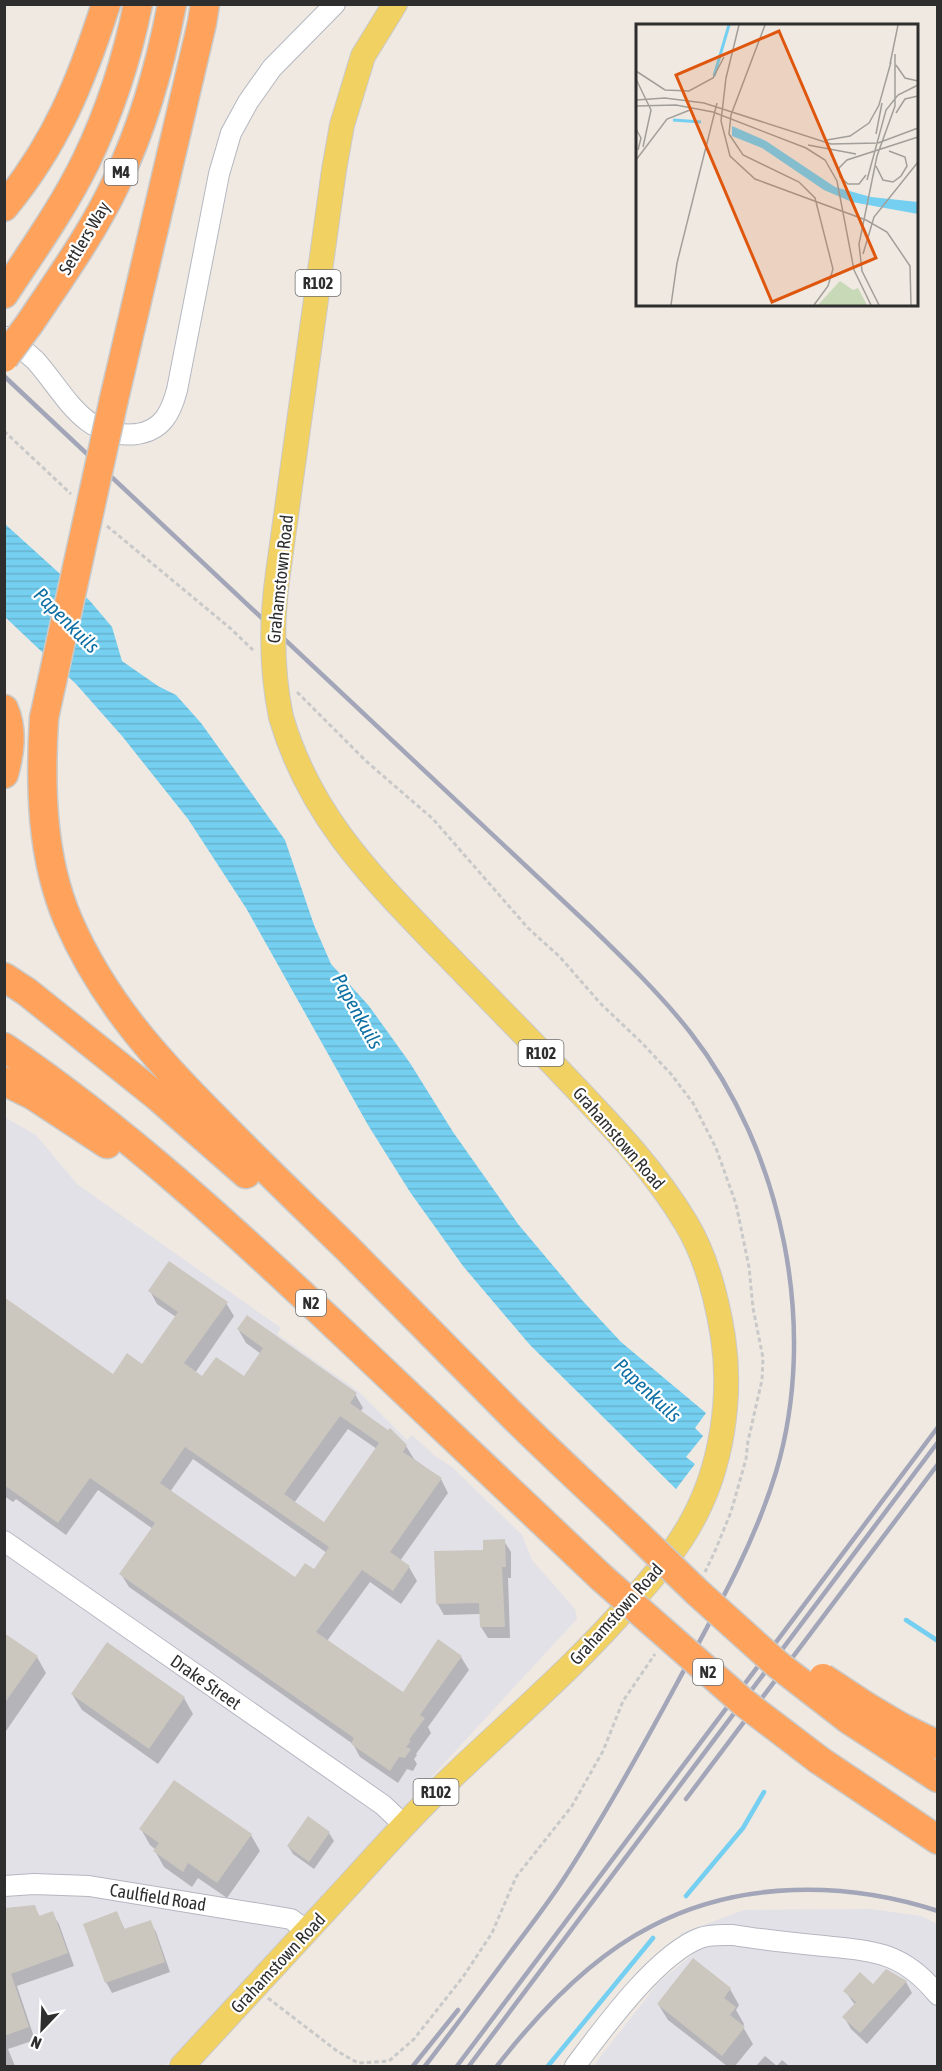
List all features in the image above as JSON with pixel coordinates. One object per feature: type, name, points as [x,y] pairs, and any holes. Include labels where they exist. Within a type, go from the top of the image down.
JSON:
[{"type":"highway","points":[[4,207],[42,154],[64,117],[83,72],[106,4]]},
{"type":"highway","name":"Settlers Way","points":[[4,294],[51,225],[86,162],[109,108],[129,49],[138,4]]},
{"type":"highway","name":"Settlers Way","points":[[4,358],[17,329],[80,247],[116,184],[142,122],[162,58],[172,4]]},
{"type":"highway","points":[[205,4],[200,34],[114,399],[44,718],[41,786],[46,836],[55,880],[68,919],[111,998],[137,1035],[178,1081],[510,1413],[637,1534],[699,1587],[777,1664],[856,1712],[938,1778]]},
{"type":"highway","points":[[4,709],[8,717],[10,739],[4,774]]},
{"type":"highway","points":[[4,977],[27,992],[158,1097],[510,1413]]},
{"type":"highway","points":[[4,990],[89,1043]]},
{"type":"highway","name":"N2","points":[[4,1047],[53,1080],[139,1147],[293,1286],[602,1578],[743,1702],[819,1760],[938,1839]]},
{"type":"highway","points":[[4,1081],[34,1096],[93,1134],[293,1286]]},
{"type":"highway","points":[[856,1712],[901,1727],[938,1745]]},
{"type":"main road","name":"Grahamstown Road","points":[[182,2067],[428,1800],[611,1625],[649,1581],[692,1521],[709,1481],[723,1422],[726,1377],[719,1311],[690,1228],[641,1159],[380,885],[339,836],[304,779],[288,742],[281,717],[272,664],[272,630],[278,573],[342,125],[363,57],[395,4]]},
{"type":"lane","points":[[17,329],[36,362],[74,410],[90,424],[118,434],[128,434],[154,429],[162,424],[172,406],[177,390],[219,174],[231,134],[248,102],[272,68],[334,4]]},
{"type":"lane","name":"Drake Street","points":[[4,1541],[383,1805],[405,1825]]},
{"type":"lane","name":"Caulfield Road","points":[[4,1886],[34,1884],[89,1886],[294,1919],[307,1930]]},
{"type":"lane","points":[[574,2067],[616,2012],[675,1953],[702,1938],[717,1935],[878,1952],[902,1962],[915,1971],[938,1995]]},
{"type":"path","points":[[4,431],[72,494]]},
{"type":"path","points":[[106,525],[230,628],[256,653]]},
{"type":"path","points":[[290,685],[367,762],[433,819],[528,928],[560,957],[600,1003],[642,1042],[693,1103],[716,1148],[736,1204],[749,1267],[753,1308],[763,1358],[762,1380],[746,1460],[716,1551],[699,1587]]},
{"type":"path","points":[[255,1988],[337,2052],[358,2063],[389,2061],[414,2039],[463,1977],[492,1933],[516,1877],[572,1806],[603,1750],[623,1701],[636,1679],[657,1652]]},
{"type":"shaded area","points":[[4,1117],[36,1135],[77,1184],[281,1328],[277,1334],[358,1391],[407,1440],[412,1435],[435,1456],[452,1467],[522,1535],[532,1560],[575,1609],[577,1619],[165,2066],[5,2066]]},
{"type":"shaded area","points":[[871,1909],[921,1916],[937,1924],[937,2066],[593,2066],[659,1982],[698,1950],[679,1934],[744,1910]]},
{"type":"water","points":[[5,524],[90,601],[112,627],[122,661],[158,686],[176,695],[201,723],[285,840],[314,925],[331,964],[369,1006],[410,1063],[453,1132],[518,1224],[581,1299],[621,1342],[706,1413],[695,1428],[703,1436],[686,1457],[695,1464],[676,1489],[530,1345],[463,1266],[410,1192],[368,1125],[246,908],[188,819],[122,736],[76,684],[5,617]]},
{"type":"building","points":[[169,1261],[228,1302],[184,1363],[202,1376],[216,1357],[244,1376],[263,1348],[237,1329],[247,1315],[357,1393],[350,1403],[388,1430],[390,1428],[407,1445],[403,1452],[442,1478],[390,1552],[410,1566],[393,1591],[362,1570],[316,1632],[403,1692],[438,1639],[462,1656],[420,1715],[425,1718],[409,1740],[411,1741],[406,1747],[411,1749],[405,1758],[399,1757],[390,1771],[351,1744],[354,1738],[119,1574],[155,1523],[90,1478],[58,1523],[4,1485],[4,1297],[113,1374],[127,1353],[142,1364],[178,1312],[148,1291]],"holes":[[[340,1416],[379,1443],[324,1522],[284,1494]],[[185,1447],[329,1547],[314,1569],[305,1563],[295,1577],[160,1483]]]},
{"type":"building","points":[[505,1539],[506,1567],[502,1567],[505,1627],[480,1627],[479,1603],[436,1604],[434,1551],[483,1550],[483,1540]]},
{"type":"building","points":[[4,1633],[38,1656],[4,1704]]},
{"type":"building","points":[[107,1642],[185,1697],[149,1749],[71,1694]]},
{"type":"building","points":[[174,1780],[252,1834],[217,1883],[188,1863],[183,1872],[153,1851],[159,1843],[139,1829]]},
{"type":"building","points":[[308,1816],[330,1832],[309,1862],[287,1846]]},
{"type":"building","points":[[35,1905],[39,1916],[53,1911],[68,1953],[11,1974],[29,2027],[4,2036],[4,1908]]},
{"type":"building","points":[[117,1911],[124,1929],[151,1920],[165,1962],[105,1983],[83,1924]]},
{"type":"building","points":[[693,1958],[731,1988],[724,1998],[736,2007],[730,2015],[745,2027],[722,2056],[657,2004]]},
{"type":"building","points":[[886,1969],[907,1981],[860,2033],[842,2017],[856,2002],[843,1991],[860,1972],[873,1984]]},
{"type":"waterway","name":"Papenkuils","points":[[906,1620],[938,1641]]},
{"type":"waterway","points":[[686,1896],[743,1828],[764,1792]]},
{"type":"waterway","points":[[548,2066],[653,1938]]},
{"type":"railway","points":[[4,376],[592,928],[667,1005],[690,1032],[722,1079],[749,1131],[769,1186],[784,1243],[792,1301],[794,1359],[788,1417],[776,1472],[756,1528],[704,1633],[636,1758],[580,1854],[544,1907],[425,2066]]},
{"type":"railway","points":[[457,2066],[938,1427]]},
{"type":"railway","points":[[469,2066],[938,1442]]},
{"type":"railway","points":[[686,1799],[938,1464]]},
{"type":"railway","points":[[497,2066],[548,2006],[587,1970],[630,1939],[685,1911],[720,1900],[756,1893],[793,1890],[830,1890],[867,1894],[938,1911]]},
{"type":"railway","points":[[413,2066],[458,2010]]}]
